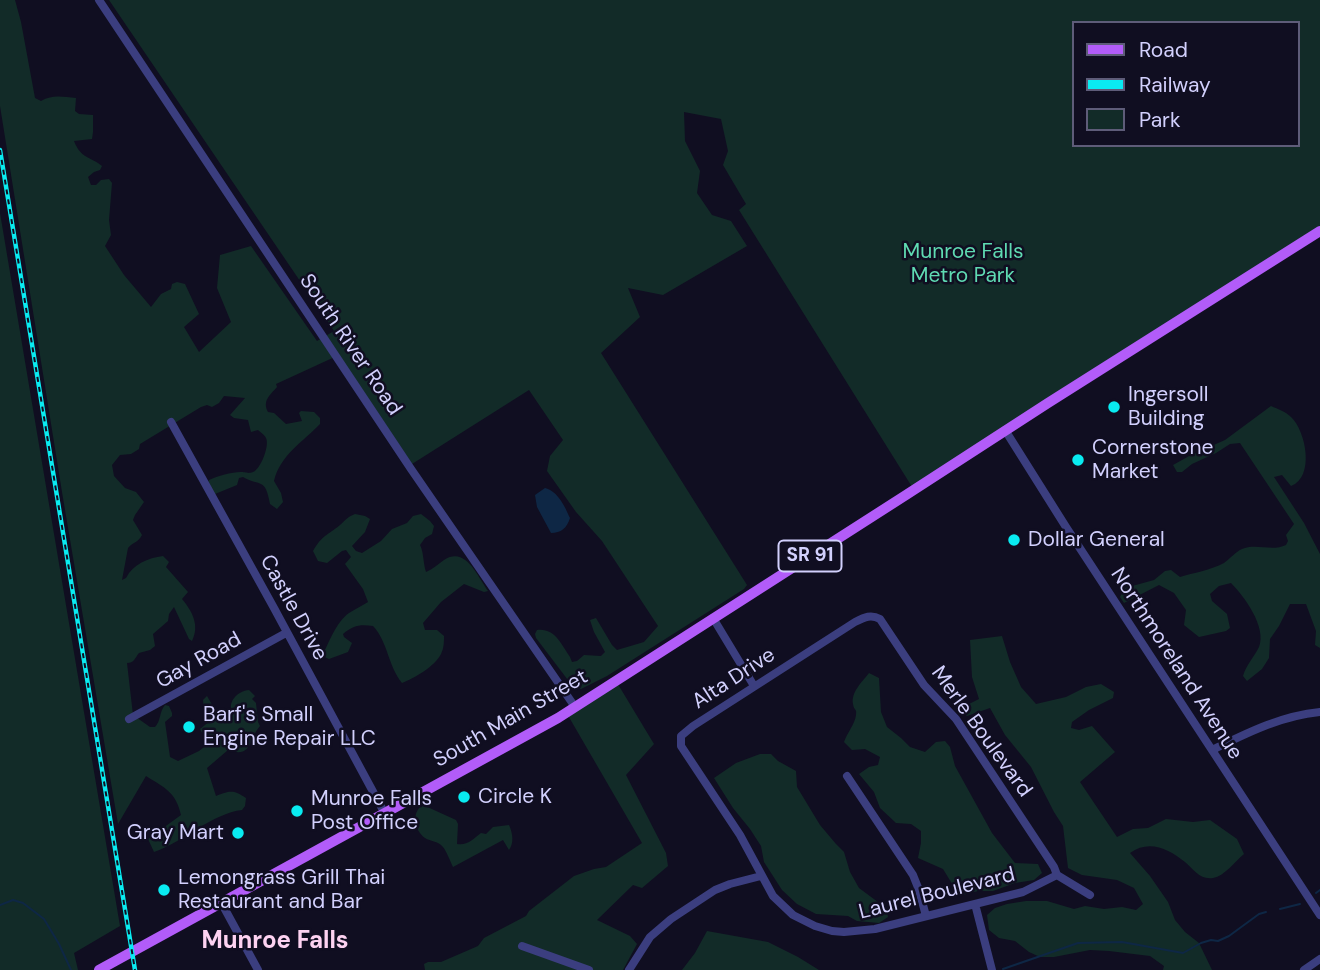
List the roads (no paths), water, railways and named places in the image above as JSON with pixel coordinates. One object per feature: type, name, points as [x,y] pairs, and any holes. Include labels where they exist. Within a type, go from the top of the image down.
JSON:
[{"type":"main road","name":"SR 91","points":[[713,618],[1320,231]]},
{"type":"main road","name":"South Main Street","points":[[221,902],[575,707],[713,618]]},
{"type":"main road","name":"SR 91","points":[[99,970],[221,902]]},
{"type":"street","name":"South River Road","points":[[99,0],[417,477],[575,707]]},
{"type":"street","name":"Castle Drive","points":[[171,422],[384,812]]},
{"type":"street","name":"Northmoreland Avenue","points":[[1005,430],[1320,915]]},
{"type":"street","name":"Merle Boulevard","points":[[837,634],[866,617],[880,619],[924,685],[956,719],[1057,875],[1090,895]]},
{"type":"street","points":[[713,618],[754,686]]},
{"type":"street","name":"Gay Road","points":[[129,719],[286,633]]},
{"type":"street","name":"Alta Drive","points":[[695,768],[681,746],[684,732],[837,634]]},
{"type":"street","points":[[1212,750],[1266,724],[1320,712]]},
{"type":"street","name":"Laurel Boulevard","points":[[695,768],[740,835],[773,896],[793,915],[809,924],[832,931],[864,931],[975,904],[1023,892],[1057,875]]},
{"type":"street","points":[[848,776],[913,875],[926,916]]},
{"type":"street","points":[[629,970],[650,937],[671,919],[715,890],[761,876]]},
{"type":"street","points":[[221,902],[258,970]]},
{"type":"street","points":[[975,904],[992,970]]},
{"type":"street","points":[[522,946],[589,970]]},
{"type":"street","points":[[1304,970],[1320,960]]},
{"type":"water","points":[[545,488],[557,496],[570,518],[558,532],[551,533],[537,507],[535,495]]},
{"type":"waterway","points":[[1316,893],[1320,890]]},
{"type":"waterway","points":[[0,905],[13,900],[23,903],[44,919],[71,970]]},
{"type":"waterway","points":[[1280,909],[1300,904]]},
{"type":"waterway","points":[[1003,969],[1078,943],[1122,942],[1183,953],[1201,943],[1218,941],[1229,936],[1259,914],[1266,912]]},
{"type":"railway","points":[[0,150],[135,970]]},
{"type":"place","name":"Ingersoll Building","points":[[1114,407]]},
{"type":"place","name":"Cornerstone Market","points":[[1078,460]]},
{"type":"place","name":"Dollar General","points":[[1014,540]]},
{"type":"place","name":"Barf's Small Engine Repair LLC","points":[[189,727]]},
{"type":"place","name":"Circle K","points":[[464,797]]},
{"type":"place","name":"Munroe Falls Post Office","points":[[297,811]]},
{"type":"place","name":"Gray Mart","points":[[238,833]]},
{"type":"place","name":"Lemongrass Grill Thai Restaurant and Bar","points":[[164,890]]},
{"type":"district","name":"Munroe Falls","points":[[275,942]]},
{"type":"park label","name":"Munroe Falls Metro Park","points":[[963,264]]}]
